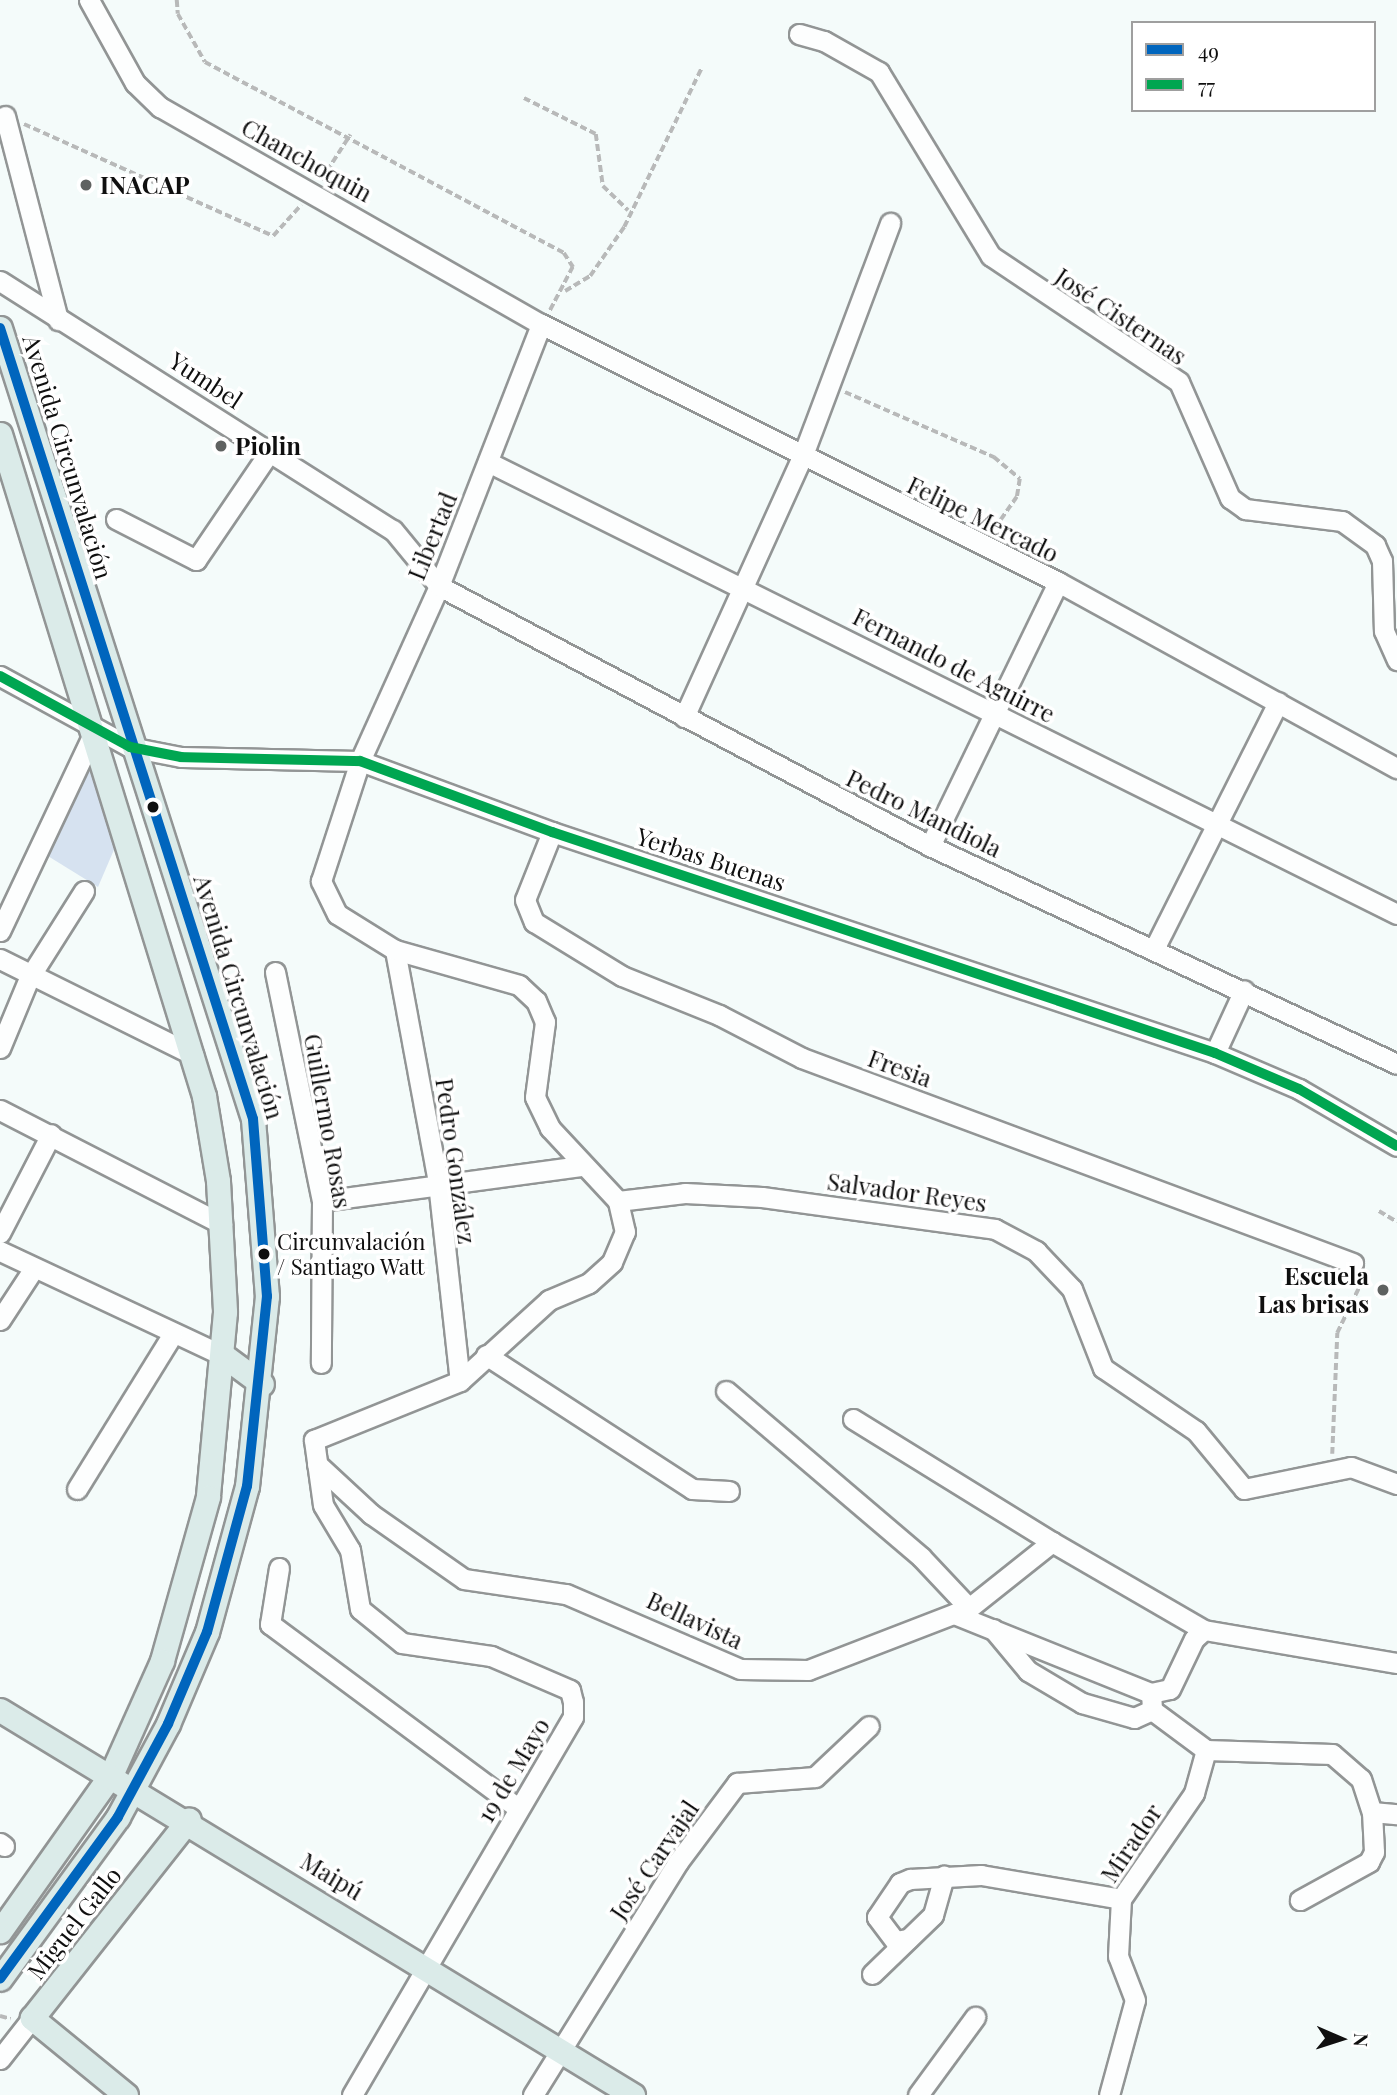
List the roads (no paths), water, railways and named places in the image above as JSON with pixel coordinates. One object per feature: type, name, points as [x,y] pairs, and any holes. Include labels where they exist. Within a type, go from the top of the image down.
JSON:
[{"type":"main road","name":"Avenida Circunvalación","points":[[0,328],[130,747],[253,1119],[266,1251],[262,1384],[247,1486],[223,1584],[189,1679],[135,1787],[84,1868],[0,1979]]},
{"type":"main road","points":[[0,434],[193,1055],[222,1224],[224,1356],[215,1455],[188,1580],[150,1691],[112,1773],[0,1931]]},
{"type":"main road","points":[[224,1356],[262,1384]]},
{"type":"main road","name":"Maipú","points":[[0,1710],[189,1819],[633,2095]]},
{"type":"main road","name":"Miguel Gallo","points":[[32,2018],[189,1819]]},
{"type":"main road","points":[[32,2018],[126,2095]]},
{"type":"street","name":"Chanchoquin","points":[[89,0],[135,83],[160,107],[314,190],[541,324]]},
{"type":"street","name":"José Cisternas","points":[[799,34],[824,41],[879,72],[991,256],[1137,360],[1179,382],[1230,498],[1245,509],[1295,510],[1342,521],[1375,545],[1382,561],[1384,631],[1397,660]]},
{"type":"street","points":[[5,116],[58,320]]},
{"type":"street","points":[[684,717],[745,588],[803,455],[825,384],[890,223]]},
{"type":"street","name":"Yumbel","points":[[0,281],[393,530],[439,586]]},
{"type":"street","name":"Felipe Mercado","points":[[541,324],[983,547],[1058,582],[1397,768]]},
{"type":"street","name":"Libertad","points":[[360,761],[439,586],[541,324]]},
{"type":"street","points":[[116,519],[196,560],[270,451]]},
{"type":"street","name":"Fernando de Aguirre","points":[[488,462],[1397,914]]},
{"type":"street","points":[[930,846],[1058,582]]},
{"type":"street","name":"Pedro Mandiola","points":[[439,586],[930,846],[1155,947],[1397,1064]]},
{"type":"street","name":"Yerbas Buenas","points":[[0,676],[67,709],[94,732],[130,747],[181,757],[360,761],[552,832],[1215,1053],[1299,1089],[1397,1146]]},
{"type":"street","points":[[1155,947],[1278,702]]},
{"type":"street","points":[[0,931],[94,732]]},
{"type":"street","points":[[316,1463],[313,1448],[319,1435],[460,1381],[549,1300],[589,1283],[612,1262],[625,1232],[618,1201],[581,1166],[550,1128],[535,1097],[545,1022],[536,1001],[519,985],[395,950],[337,914],[321,881],[360,761]]},
{"type":"street","name":"Fresia","points":[[552,832],[525,900],[534,922],[621,976],[719,1015],[802,1058],[1353,1263]]},
{"type":"street","points":[[0,1048],[29,978],[84,891]]},
{"type":"street","name":"Pedro González","points":[[395,950],[438,1183],[460,1381]]},
{"type":"street","points":[[0,958],[29,978],[193,1055]]},
{"type":"street","name":"Guillermo Rosas","points":[[275,972],[322,1201],[321,1363]]},
{"type":"street","points":[[1215,1053],[1244,990]]},
{"type":"street","points":[[0,1110],[51,1133],[222,1224]]},
{"type":"street","points":[[0,1233],[51,1133]]},
{"type":"street","points":[[322,1201],[438,1183],[581,1166]]},
{"type":"street","name":"Salvador Reyes","points":[[618,1201],[685,1193],[762,1197],[995,1229],[1036,1251],[1072,1289],[1103,1368],[1196,1431],[1230,1478],[1244,1489],[1352,1467],[1397,1484]]},
{"type":"street","points":[[0,1251],[172,1335],[224,1356]]},
{"type":"street","points":[[0,1320],[34,1268]]},
{"type":"street","points":[[77,1489],[172,1335]]},
{"type":"street","points":[[486,1355],[692,1489],[729,1491]]},
{"type":"street","points":[[726,1391],[921,1557],[961,1611],[1157,1708],[1206,1749],[1332,1754],[1361,1779],[1372,1812],[1369,1862],[1300,1900]]},
{"type":"street","points":[[853,1419],[1052,1542],[1205,1630],[1397,1663]]},
{"type":"street","name":"Bellavista","points":[[316,1463],[371,1514],[464,1579],[566,1594],[740,1669],[808,1670],[961,1611],[1052,1542]]},
{"type":"street","name":"19 de Mayo","points":[[316,1463],[323,1505],[350,1550],[360,1609],[379,1628],[402,1643],[491,1657],[570,1690],[573,1717],[352,2095]]},
{"type":"street","points":[[279,1568],[270,1624],[518,1808]]},
{"type":"street","points":[[990,1624],[1028,1671],[1082,1703],[1134,1718],[1157,1708],[1170,1689],[1194,1639],[1205,1630]]},
{"type":"street","name":"José Carvajal","points":[[533,2095],[678,1862],[737,1783],[815,1777],[869,1726]]},
{"type":"street","name":"Mirador","points":[[1109,2095],[1135,2000],[1118,1956],[1121,1899],[1194,1793],[1206,1749]]},
{"type":"street","points":[[1372,1812],[1397,1814]]},
{"type":"street","points":[[908,1939],[895,1941],[877,1917],[900,1883],[944,1876],[981,1875],[1121,1899]]},
{"type":"street","points":[[872,1974],[939,1906],[944,1876]]},
{"type":"street","points":[[918,2095],[975,2017]]},
{"type":"street","name":"Miguel Gallo","points":[[0,2059],[32,2018]]},
{"type":"place","name":"INACAP","points":[[86,185]]},
{"type":"place","name":"Piolin","points":[[221,446]]},
{"type":"place","name":"Circunvalación / Santiago Watt","points":[[264,1254]]},
{"type":"place","name":"Escuela Las brisas","points":[[1383,1290]]}]
